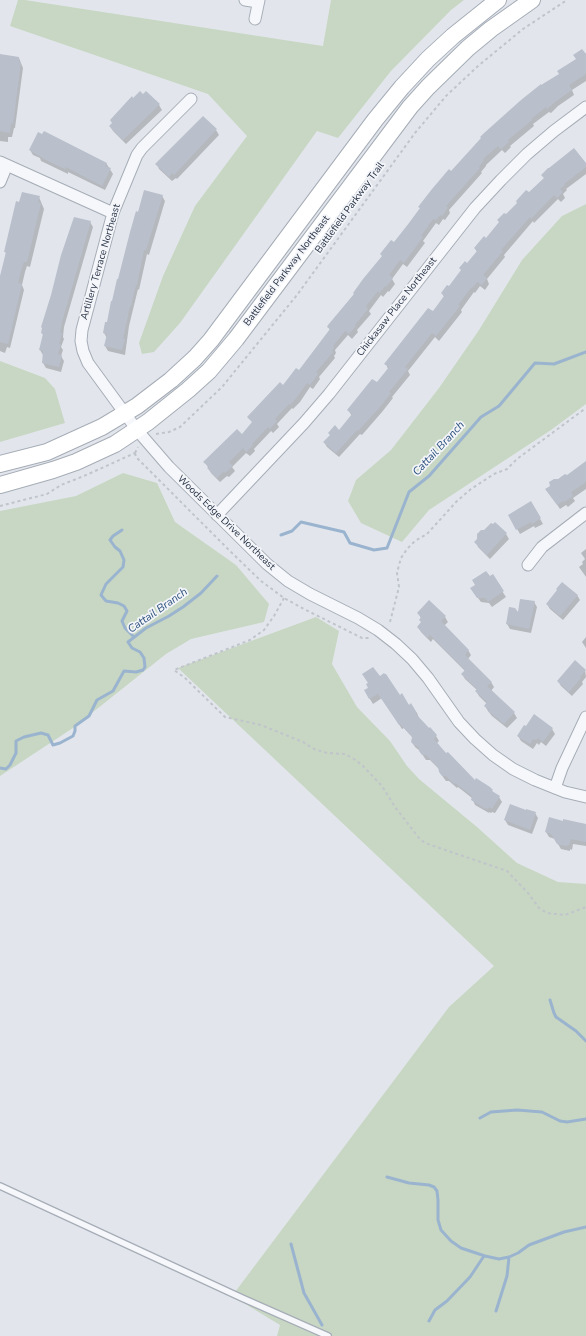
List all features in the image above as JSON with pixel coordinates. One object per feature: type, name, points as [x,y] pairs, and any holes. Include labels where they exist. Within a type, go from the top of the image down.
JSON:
[{"type":"main road","name":"Battlefield Parkway Northeast","points":[[0,464],[47,452],[102,427],[125,414],[172,380],[199,354],[226,321],[375,120],[402,87],[428,59],[453,36],[498,0]]},
{"type":"main road","name":"Battlefield Parkway Northeast","points":[[0,485],[76,462],[115,444],[169,407],[209,371],[222,356],[386,138],[428,87],[468,48],[491,29],[532,0]]},
{"type":"street","points":[[245,0],[258,1],[255,19]]},
{"type":"street","name":"Artillery Terrace Northeast","points":[[125,414],[88,363],[81,341],[82,330],[113,213],[137,155],[142,148],[191,99]]},
{"type":"street","name":"Chickasaw Place Northeast","points":[[217,515],[324,400],[475,208],[527,154],[586,107]]},
{"type":"street","points":[[0,182],[3,164],[113,213]]},
{"type":"street","name":"Woods Edge Drive Northeast","points":[[125,414],[168,467],[263,560],[288,581],[310,594],[358,618],[378,630],[396,644],[428,678],[459,722],[475,740],[493,755],[514,769],[535,780],[554,788],[586,797]]},
{"type":"street","points":[[528,566],[542,547],[586,513]]},
{"type":"street","points":[[554,788],[559,774],[586,718]]},
{"type":"lane","points":[[0,1186],[242,1298],[328,1336]]},
{"type":"path","name":"Battlefield Parkway Trail","points":[[157,433],[169,432],[180,427],[222,387],[297,294],[415,133],[446,96],[478,66],[523,29],[567,0]]},
{"type":"path","points":[[390,622],[399,587],[399,565],[401,558],[407,549],[415,541],[427,534],[457,501],[471,489],[494,474],[507,469],[517,458],[586,408]]},
{"type":"path","points":[[0,506],[47,494],[61,484],[84,476],[135,453]]},
{"type":"path","points":[[284,598],[264,630],[250,640],[174,670],[185,678],[225,717],[261,725],[303,742],[314,749],[327,753],[345,754],[354,759],[362,765],[382,786],[403,817],[424,843],[507,871],[528,893],[539,908],[547,913],[565,915],[586,907]]},
{"type":"green space","points":[[18,0],[323,46],[331,0],[464,0],[451,10],[391,71],[338,138],[317,131],[180,323],[154,352],[142,354],[139,343],[163,276],[195,206],[247,136],[208,94],[10,26]]},
{"type":"green space","points":[[586,204],[586,404],[551,430],[429,510],[402,542],[361,523],[348,501],[356,480],[391,450],[439,388],[479,330],[522,260],[562,216]]},
{"type":"green space","points":[[0,361],[45,378],[55,389],[65,423],[0,442]]},
{"type":"green space","points":[[123,473],[157,483],[175,522],[236,565],[269,604],[264,622],[191,639],[166,654],[73,728],[0,776],[0,511],[76,496]]},
{"type":"green space","points":[[316,617],[339,631],[332,664],[357,707],[390,741],[407,766],[419,779],[477,827],[517,863],[558,882],[586,884],[586,1336],[277,1336],[280,1325],[232,1296],[449,1007],[494,966],[178,668]]},
{"type":"building","points":[[582,49],[586,54],[586,74],[569,85],[572,90],[531,119],[532,120],[508,140],[509,142],[501,149],[498,146],[483,159],[484,160],[479,167],[480,168],[446,206],[448,207],[442,216],[440,215],[436,220],[433,219],[421,236],[423,237],[404,263],[400,260],[389,275],[393,278],[380,293],[378,291],[366,306],[368,309],[355,325],[356,326],[349,334],[345,331],[333,346],[333,352],[316,372],[318,374],[310,385],[307,383],[290,405],[289,404],[275,419],[277,421],[270,429],[268,427],[246,452],[243,448],[229,462],[233,466],[225,473],[224,471],[217,478],[207,468],[209,467],[203,462],[237,429],[242,434],[252,422],[247,417],[280,382],[283,385],[296,368],[299,370],[330,329],[327,327],[328,325],[354,294],[353,293],[363,279],[382,256],[380,254],[391,240],[394,242],[420,208],[418,207],[449,169],[451,171],[481,138],[480,137],[521,100],[541,84],[559,74],[557,71],[576,59],[573,55]]},
{"type":"building","points":[[0,54],[19,57],[19,62],[21,62],[13,124],[11,123],[10,133],[0,131]]},
{"type":"building","points":[[140,91],[143,94],[146,91],[160,104],[123,140],[109,126],[112,123],[110,120],[132,96],[133,98]]},
{"type":"building","points":[[203,116],[217,129],[174,175],[172,173],[169,177],[155,164]]},
{"type":"building","points":[[44,131],[107,163],[105,166],[111,168],[102,186],[66,167],[65,169],[48,161],[29,150],[38,132],[42,134]]},
{"type":"building","points":[[574,148],[586,163],[586,167],[564,184],[565,185],[560,189],[563,192],[557,198],[554,195],[531,219],[530,217],[501,250],[503,251],[483,275],[487,278],[482,285],[477,282],[471,288],[458,305],[460,306],[436,336],[432,333],[405,367],[408,369],[389,392],[391,393],[380,407],[336,453],[323,442],[330,435],[328,433],[335,425],[339,430],[352,414],[347,410],[372,379],[377,382],[389,367],[384,364],[428,308],[433,311],[444,296],[441,293],[447,285],[449,286],[461,270],[459,268],[465,261],[467,263],[477,251],[474,248],[484,236],[486,238],[499,222],[497,220],[504,213],[506,214],[517,203],[516,201],[526,190],[529,192],[544,178],[541,175],[548,168]]},
{"type":"building","points":[[144,190],[163,195],[146,250],[144,250],[137,285],[130,306],[122,350],[104,346],[107,334],[103,333],[136,211],[138,212]]},
{"type":"building","points":[[22,192],[40,196],[38,202],[41,203],[27,262],[24,262],[18,283],[22,284],[8,344],[0,342],[0,276],[16,201],[19,202]]},
{"type":"building","points":[[74,217],[91,221],[62,322],[60,333],[62,333],[59,344],[61,344],[58,354],[62,355],[59,367],[42,363],[43,351],[39,350],[43,334],[41,333],[41,327],[61,255]]},
{"type":"building","points":[[586,461],[586,482],[571,492],[573,496],[557,505],[545,489],[550,486],[549,482],[554,479],[558,479],[565,474],[567,475]]},
{"type":"building","points":[[531,501],[541,518],[532,524],[531,522],[516,530],[508,515]]},
{"type":"building","points":[[495,522],[507,533],[487,555],[474,542],[477,539],[477,534],[481,530],[484,530],[491,523],[493,524]]},
{"type":"building","points":[[486,571],[490,576],[493,574],[504,591],[488,602],[485,598],[477,598],[470,588],[475,585],[472,580]]},
{"type":"building","points":[[562,582],[578,595],[560,616],[546,604]]},
{"type":"building","points":[[520,599],[535,601],[529,629],[506,624],[509,607],[515,608],[518,612]]},
{"type":"building","points":[[429,600],[446,616],[441,621],[469,650],[465,655],[492,682],[487,686],[515,712],[504,724],[484,706],[487,702],[475,691],[477,689],[461,674],[465,670],[430,635],[427,638],[417,627],[421,622],[419,620],[421,617],[417,613]]},
{"type":"building","points":[[575,660],[586,670],[569,692],[557,681]]},
{"type":"building","points":[[373,667],[380,676],[384,673],[386,674],[400,695],[402,693],[409,705],[411,703],[417,713],[416,714],[437,735],[434,739],[446,753],[448,752],[475,780],[476,778],[500,796],[492,809],[489,807],[486,809],[471,800],[472,796],[455,783],[454,784],[446,776],[442,776],[438,767],[426,755],[422,755],[419,751],[419,747],[411,742],[412,737],[400,724],[399,725],[378,694],[369,699],[364,690],[368,688],[366,684],[368,683],[362,674]]},
{"type":"building","points":[[534,714],[553,728],[543,742],[538,738],[536,740],[533,739],[530,744],[517,736]]},
{"type":"building","points":[[510,804],[536,812],[530,830],[504,820]]},
{"type":"building","points":[[549,817],[563,821],[563,819],[586,824],[586,842],[571,839],[569,845],[567,846],[557,844],[551,834],[545,832]]},
{"type":"waterway","name":"Cattail Branch","points":[[281,535],[292,531],[301,522],[344,532],[350,543],[374,550],[387,548],[409,492],[429,476],[481,417],[499,406],[535,363],[554,364],[586,352]]},
{"type":"waterway","points":[[122,530],[110,540],[120,551],[124,560],[123,567],[106,584],[101,595],[106,601],[118,603],[124,606],[127,611],[122,621],[125,628],[134,637]]},
{"type":"waterway","name":"Cattail Branch","points":[[0,768],[6,769],[10,765],[16,753],[16,741],[24,737],[41,733],[48,735],[53,745],[73,736],[75,726],[89,716],[97,700],[113,691],[124,671],[136,672],[143,670],[145,667],[144,658],[140,652],[132,648],[128,642],[146,628],[183,607],[201,593],[217,576]]},
{"type":"waterway","points":[[550,1000],[556,1017],[576,1031],[586,1041]]},
{"type":"waterway","points":[[480,1118],[491,1112],[517,1110],[542,1112],[560,1121],[567,1122],[586,1119]]},
{"type":"waterway","points":[[387,1177],[409,1183],[434,1187],[437,1191],[438,1220],[441,1230],[451,1241],[461,1248],[485,1256],[499,1259],[509,1257],[518,1253],[529,1245],[564,1232],[586,1227]]},
{"type":"waterway","points":[[291,1244],[304,1293],[322,1325]]},
{"type":"waterway","points":[[429,1321],[435,1310],[447,1301],[470,1277],[484,1256]]},
{"type":"waterway","points":[[496,1311],[507,1276],[509,1257]]}]
